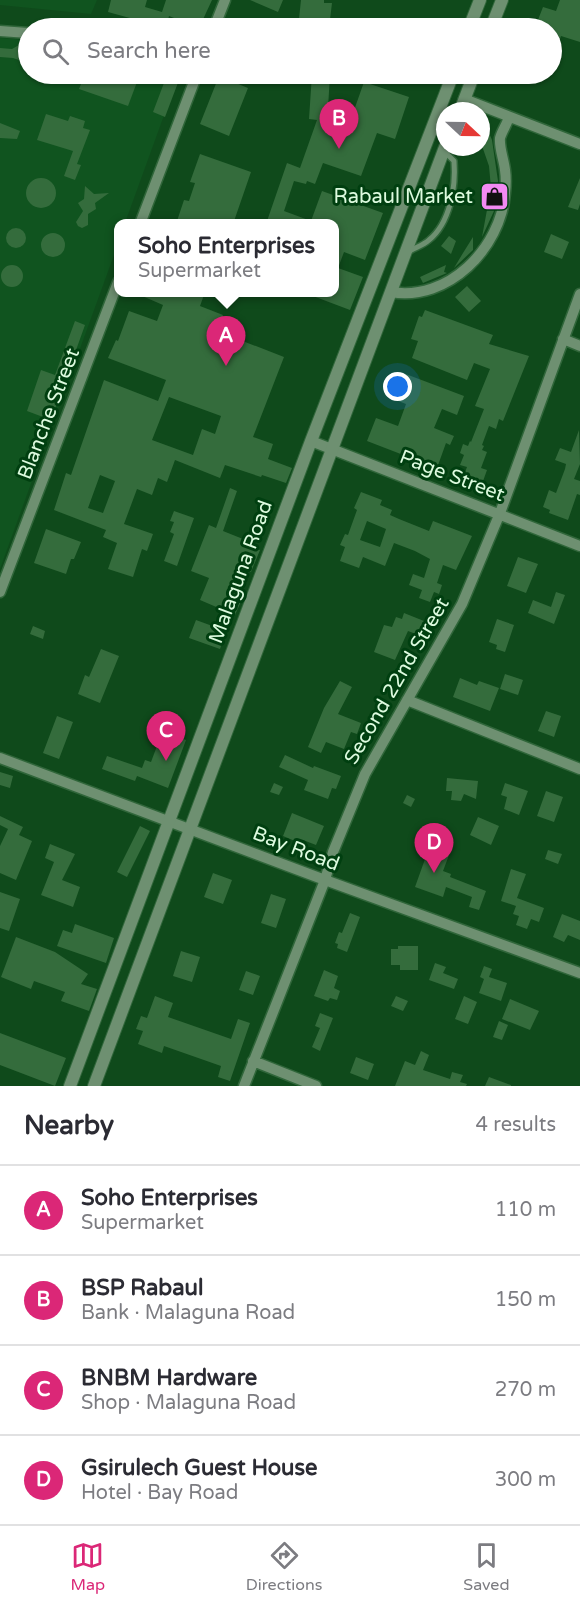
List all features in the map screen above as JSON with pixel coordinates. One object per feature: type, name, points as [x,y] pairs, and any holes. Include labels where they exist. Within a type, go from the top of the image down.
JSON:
[{"type":"street","points":[[218,18],[225,0]]},
{"type":"street","points":[[473,18],[480,0]]},
{"type":"street","points":[[495,18],[502,0]]},
{"type":"street","points":[[0,31],[18,32]]},
{"type":"street","points":[[142,219],[193,84]]},
{"type":"street","name":"Malaguna Road","points":[[70,1086],[311,441],[449,84]]},
{"type":"street","points":[[463,102],[470,84]]},
{"type":"street","points":[[490,112],[580,144]]},
{"type":"street","points":[[390,292],[417,294],[463,272],[482,252],[497,230],[505,195],[506,173],[500,140],[509,117]]},
{"type":"street","name":"Malaguna Road","points":[[93,1086],[442,156]]},
{"type":"street","name":"Blanche Street","points":[[0,592],[114,293]]},
{"type":"street","name":"Second 22nd Street","points":[[244,1086],[325,880],[333,852],[359,785],[457,616],[500,513],[580,294]]},
{"type":"street","points":[[563,339],[580,346]]},
{"type":"street","name":"Page Street","points":[[311,441],[580,546]]},
{"type":"street","points":[[407,700],[580,769]]},
{"type":"street","name":"Bay Road","points":[[0,758],[580,973]]},
{"type":"street","points":[[253,1061],[316,1086]]},
{"type":"lane","points":[[405,253],[429,240],[449,207],[454,190],[454,161],[450,156]]},
{"type":"shaded area","points":[[0,0],[97,0],[91,14],[0,5]]},
{"type":"shaded area","points":[[0,38],[18,39],[18,84],[175,84],[126,219],[114,219],[114,255],[0,569]]},
{"type":"building","points":[[111,0],[147,0],[145,7],[162,12],[166,0],[212,0],[204,18],[169,16],[168,18],[130,18],[108,12]]},
{"type":"building","points":[[250,0],[283,0],[278,12]]},
{"type":"building","points":[[301,0],[324,0],[324,3],[332,3],[330,18],[299,18]]},
{"type":"building","points":[[560,0],[580,0],[580,42],[562,36],[562,18],[539,18],[543,7],[556,11]]},
{"type":"building","points":[[18,46],[18,60],[0,57],[0,48],[12,49]]},
{"type":"building","points":[[81,84],[136,84],[128,106],[79,89]]},
{"type":"building","points":[[164,84],[177,84],[165,117],[153,112]]},
{"type":"building","points":[[216,84],[238,84],[248,88],[229,136],[200,124]]},
{"type":"building","points":[[311,84],[329,84],[327,126],[346,133],[363,84],[370,84],[409,97],[395,139],[377,133],[361,176],[323,163],[315,184],[307,181],[306,184],[294,181],[284,211],[306,219],[268,219],[287,163],[300,168],[317,120],[309,119]]},
{"type":"building","points":[[46,114],[68,121],[70,116],[85,121],[83,128],[90,130],[77,164],[81,165],[75,180],[64,176],[73,151],[37,140]]},
{"type":"building","points":[[0,123],[20,131],[17,139],[0,138]]},
{"type":"building","points":[[490,135],[498,181],[494,211],[482,237],[491,188],[486,156],[490,156]]},
{"type":"building","points":[[200,154],[251,172],[235,219],[178,219],[184,200],[189,201],[195,183],[190,182]]},
{"type":"building","points":[[41,178],[51,183],[56,193],[51,203],[41,208],[31,203],[26,193],[31,183]]},
{"type":"building","points":[[580,178],[580,204],[578,210],[568,207]]},
{"type":"building","points":[[85,186],[94,194],[109,193],[95,203],[96,209],[88,214],[88,225],[82,228],[76,222],[83,211],[78,203],[84,199]]},
{"type":"building","points":[[322,191],[383,213],[365,260],[344,252],[339,265],[339,219],[312,219]]},
{"type":"building","points":[[12,228],[20,228],[26,234],[26,242],[20,248],[12,248],[6,242],[6,234]]},
{"type":"building","points":[[53,233],[61,237],[65,245],[61,253],[53,257],[45,253],[41,245],[45,237]]},
{"type":"building","points":[[551,234],[569,242],[562,259],[544,252]]},
{"type":"building","points":[[449,236],[456,241],[451,254],[441,246]]},
{"type":"building","points":[[473,237],[473,250],[454,268],[463,253]]},
{"type":"building","points":[[12,265],[20,268],[23,276],[20,284],[12,287],[4,284],[1,276],[4,268]]},
{"type":"building","points":[[446,265],[444,272],[447,273],[423,283],[420,277]]},
{"type":"building","points":[[339,268],[363,277],[350,310],[316,297],[339,297]]},
{"type":"building","points":[[467,286],[481,301],[469,312],[455,297]]},
{"type":"building","points":[[145,297],[203,297],[200,306],[223,315],[217,331],[284,357],[253,437],[273,444],[268,459],[292,468],[286,483],[225,465],[220,478],[175,460],[167,482],[158,478],[152,495],[137,489],[124,524],[153,534],[147,551],[142,549],[133,577],[108,569],[117,543],[103,537],[106,530],[54,510],[66,473],[71,475],[104,380],[158,401],[166,380],[108,358],[116,340],[118,341],[129,311],[157,321],[163,305]],"holes":[[[169,397],[221,416],[215,434],[202,429],[193,455],[152,440]],[[100,475],[115,481],[103,513],[88,508]]]},
{"type":"building","points":[[425,310],[493,335],[489,344],[529,356],[503,421],[499,419],[496,429],[489,426],[482,445],[484,446],[482,450],[487,452],[481,468],[487,470],[482,484],[475,481],[473,488],[461,483],[467,467],[460,465],[464,455],[460,453],[463,444],[468,446],[471,442],[484,409],[475,406],[490,369],[474,363],[467,380],[412,358],[418,341],[411,339],[419,316],[422,317]]},
{"type":"building","points":[[75,321],[85,325],[51,420],[27,411],[41,370],[55,375]]},
{"type":"building","points":[[403,373],[464,396],[457,415],[442,409],[434,428],[454,436],[450,445],[446,443],[437,468],[367,441],[376,418],[398,426],[406,404],[393,399]]},
{"type":"building","points":[[579,430],[580,464],[574,479],[580,481],[580,495],[577,494],[568,520],[549,513],[550,510],[543,507],[549,490],[556,493],[565,469],[566,464],[555,460],[560,448],[571,452]]},
{"type":"building","points":[[230,488],[237,491],[223,531],[253,543],[252,547],[260,550],[239,597],[242,599],[235,615],[200,600],[209,578],[191,571],[209,525],[216,528]]},
{"type":"building","points":[[361,492],[382,500],[380,505],[392,510],[390,515],[429,531],[433,521],[472,536],[456,570],[443,565],[437,583],[442,585],[439,594],[434,592],[430,602],[419,598],[422,590],[409,585],[413,574],[424,578],[430,559],[415,551],[394,543],[385,566],[363,557],[359,568],[340,561],[345,547],[340,545],[345,534],[348,535],[357,510],[354,508]],"holes":[[[367,521],[386,529],[380,547],[360,540]]]},
{"type":"building","points":[[174,511],[194,518],[177,566],[164,561],[174,534],[170,532],[174,522],[170,521]]},
{"type":"building","points":[[46,529],[81,542],[74,559],[71,559],[66,574],[34,563]]},
{"type":"building","points":[[518,557],[538,564],[526,593],[507,586]]},
{"type":"building","points":[[556,592],[565,595],[554,624],[528,613],[533,600],[551,607]]},
{"type":"building","points":[[404,613],[429,623],[424,637],[408,631],[395,660],[374,652],[384,625],[392,627],[396,617],[402,619]]},
{"type":"building","points":[[497,619],[514,625],[505,652],[496,649],[497,645],[489,642]]},
{"type":"building","points":[[196,620],[226,631],[220,649],[189,638]]},
{"type":"building","points":[[33,626],[45,631],[43,639],[30,634]]},
{"type":"building","points":[[101,649],[119,656],[100,703],[78,694],[85,675],[89,677]]},
{"type":"building","points":[[505,674],[523,680],[518,695],[500,689]]},
{"type":"building","points":[[460,678],[477,685],[479,681],[499,688],[490,711],[453,697]]},
{"type":"building","points":[[340,681],[352,687],[338,714],[361,723],[357,734],[351,732],[344,749],[326,742],[321,753],[308,747],[324,708]]},
{"type":"building","points":[[546,711],[561,716],[554,737],[538,731]]},
{"type":"building","points":[[57,716],[73,722],[59,759],[43,753]]},
{"type":"building","points":[[165,732],[186,740],[168,788],[137,776],[135,781],[102,769],[107,756],[142,768],[145,760],[151,762],[157,746],[153,745],[157,733],[164,735]]},
{"type":"building","points":[[285,755],[313,768],[314,766],[341,776],[336,789],[332,788],[328,799],[304,790],[308,780],[279,767]]},
{"type":"building","points":[[0,772],[13,776],[10,788],[0,785]]},
{"type":"building","points":[[447,778],[478,781],[476,799],[464,794],[461,801],[451,800],[452,791],[446,791]]},
{"type":"building","points":[[274,783],[283,787],[279,795],[270,792]]},
{"type":"building","points":[[505,783],[528,791],[519,815],[504,809],[507,797],[501,795]]},
{"type":"building","points":[[546,791],[563,797],[554,822],[537,816]]},
{"type":"building","points":[[407,795],[415,799],[411,807],[403,803]]},
{"type":"building","points":[[292,813],[324,826],[316,845],[303,840],[302,844],[283,836]]},
{"type":"building","points":[[0,816],[23,827],[19,835],[32,841],[16,880],[0,873],[0,846],[8,829],[0,825]]},
{"type":"building","points":[[478,817],[499,826],[491,845],[470,835]]},
{"type":"building","points":[[140,826],[150,831],[127,877],[117,872]]},
{"type":"building","points":[[421,833],[432,837],[427,852],[416,847]]},
{"type":"building","points":[[50,844],[75,854],[62,880],[80,887],[73,907],[41,895],[54,862],[45,858]]},
{"type":"building","points":[[429,848],[449,855],[443,871],[451,874],[450,877],[486,891],[479,910],[469,907],[472,897],[446,887],[443,897],[415,887]]},
{"type":"building","points":[[548,850],[562,854],[558,864],[545,859]]},
{"type":"building","points":[[511,869],[526,874],[517,898],[544,908],[539,922],[531,919],[527,929],[516,925],[519,916],[513,914],[516,906],[501,901]]},
{"type":"building","points":[[213,873],[232,880],[223,904],[204,897]]},
{"type":"building","points":[[0,892],[20,899],[9,931],[0,928]]},
{"type":"building","points":[[271,894],[286,899],[276,928],[261,923]]},
{"type":"building","points":[[350,913],[360,917],[347,952],[337,948],[338,944],[335,943]]},
{"type":"building","points":[[562,914],[580,921],[580,940],[568,935],[564,942],[553,937]]},
{"type":"building","points":[[75,924],[114,938],[106,963],[57,946],[63,930],[72,933]]},
{"type":"building","points":[[16,937],[55,952],[88,974],[81,984],[97,989],[89,1011],[61,1001],[65,992],[34,981],[31,989],[1,977]]},
{"type":"building","points":[[398,946],[418,946],[418,970],[400,970],[400,965],[391,965],[391,949],[398,949]]},
{"type":"building","points":[[181,951],[200,957],[192,982],[173,976]]},
{"type":"building","points":[[435,963],[446,967],[443,973],[458,979],[454,989],[429,980]]},
{"type":"building","points":[[484,966],[492,969],[489,977],[507,983],[501,1001],[479,993],[484,979],[480,977]]},
{"type":"building","points":[[324,970],[338,976],[334,988],[340,991],[337,1000],[330,998],[328,1001],[314,996]]},
{"type":"building","points":[[246,971],[260,976],[253,995],[239,990]]},
{"type":"building","points":[[155,996],[173,1003],[168,1017],[231,1039],[238,1019],[250,1023],[230,1081],[218,1077],[221,1066],[164,1046],[162,1053],[138,1044],[143,1031],[136,1029],[141,1016],[147,1018]]},
{"type":"building","points":[[396,996],[408,1001],[403,1011],[391,1006]]},
{"type":"building","points":[[464,996],[477,1002],[468,1024],[455,1019]]},
{"type":"building","points":[[510,999],[539,1011],[530,1030],[502,1019]]},
{"type":"building","points":[[320,1013],[333,1018],[320,1051],[312,1047],[320,1028],[315,1026]]},
{"type":"building","points":[[499,1021],[508,1025],[502,1040],[493,1037]]},
{"type":"building","points":[[0,1033],[66,1058],[55,1086],[0,1065]]},
{"type":"building","points":[[421,1051],[429,1055],[423,1070],[450,1079],[452,1072],[463,1075],[460,1082],[467,1084],[466,1086],[395,1086],[405,1061],[415,1065]]},
{"type":"building","points":[[356,1057],[374,1064],[368,1080],[350,1073]]},
{"type":"building","points":[[489,1077],[511,1085],[511,1086],[485,1086]]},
{"type":"place","name":"BSP Rabaul","points":[[339,149]]},
{"type":"place","name":"Rabaul Market","points":[[494,197]]},
{"type":"place","name":"Soho Enterprises","points":[[226,366]]},
{"type":"place","name":"BNBM Hardware","points":[[166,761]]},
{"type":"place","name":"Gsirulech Guest House","points":[[434,873]]}]
